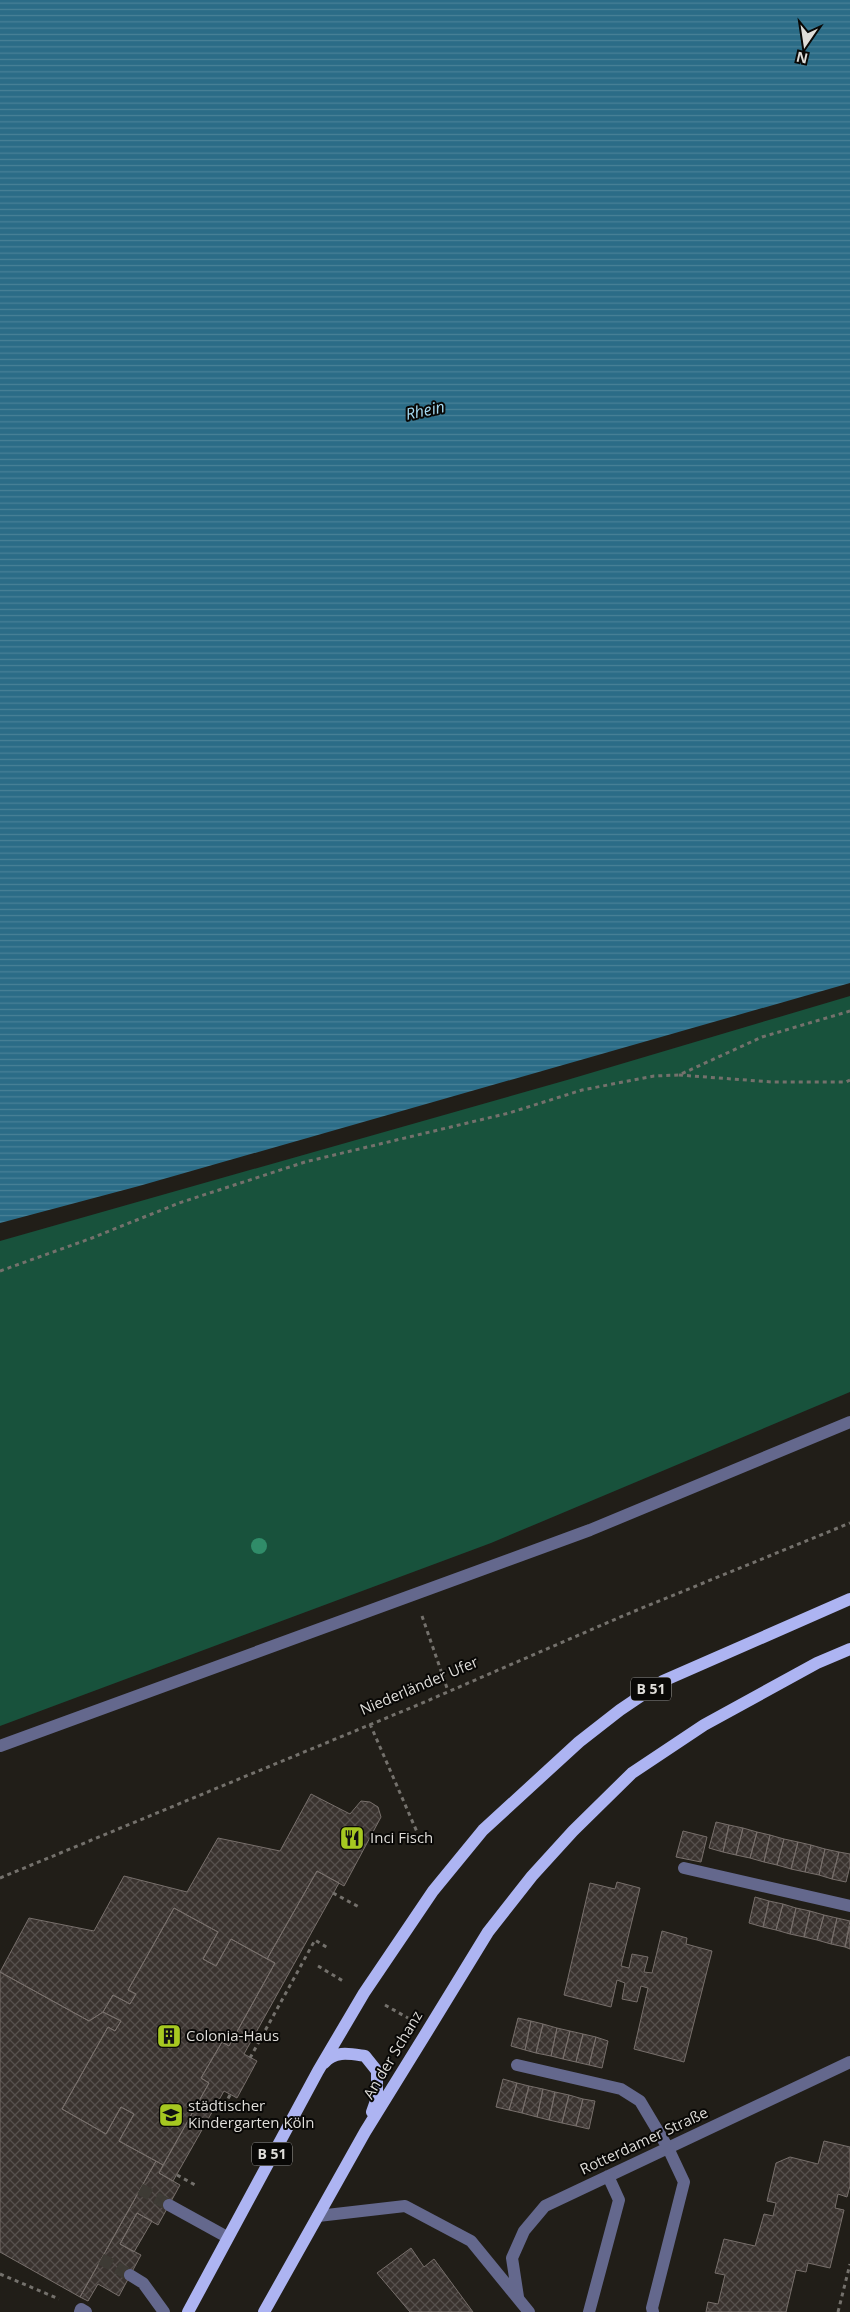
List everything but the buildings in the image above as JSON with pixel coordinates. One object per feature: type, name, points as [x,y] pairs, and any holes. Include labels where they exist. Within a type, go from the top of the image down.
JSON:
[{"type":"main road","name":"B 51","points":[[188,2312],[318,2071],[364,1993],[427,1898],[483,1830],[578,1742],[620,1710],[663,1682],[850,1599]]},
{"type":"main road","name":"An der Schanz","points":[[264,2312],[365,2132],[488,1932],[532,1876],[573,1830],[632,1773],[704,1725],[817,1663],[850,1649]]},
{"type":"main road","name":"B 51","points":[[318,2071],[328,2059],[342,2053],[365,2056],[377,2071],[377,2098],[365,2132]]},
{"type":"street","points":[[0,1746],[590,1530],[850,1422]]},
{"type":"street","points":[[684,1868],[850,1906]]},
{"type":"street","name":"Rotterdamer Straße","points":[[518,2297],[512,2258],[524,2231],[545,2206],[850,2062]]},
{"type":"street","points":[[517,2065],[621,2089],[640,2101],[668,2148],[684,2182],[652,2308],[653,2312]]},
{"type":"street","points":[[589,2312],[619,2200],[608,2176]]},
{"type":"street","points":[[169,2205],[227,2237]]},
{"type":"street","points":[[318,2216],[405,2206],[471,2241],[529,2312]]},
{"type":"street","points":[[130,2275],[143,2283],[164,2312]]},
{"type":"path","points":[[679,1075],[762,1037],[850,1011]]},
{"type":"path","points":[[0,1271],[92,1238],[179,1203],[305,1162],[509,1113],[582,1090],[654,1076],[679,1075],[772,1082],[846,1082],[850,1080]]},
{"type":"path","name":"Niederländer Ufer","points":[[0,1878],[370,1724],[624,1615],[850,1523]]},
{"type":"path","points":[[423,1618],[448,1691]]},
{"type":"path","points":[[370,1724],[417,1832]]},
{"type":"path","points":[[333,1894],[359,1907]]},
{"type":"path","points":[[250,2058],[315,1940],[328,1948]]},
{"type":"path","points":[[230,2095],[218,2118],[230,2125]]},
{"type":"path","points":[[177,2175],[197,2186]]},
{"type":"path","points":[[838,2312],[850,2264]]},
{"type":"path","points":[[0,2274],[82,2311]]},
{"type":"green space","points":[[850,996],[850,1392],[491,1543],[0,1726],[0,1241],[567,1080]]},
{"type":"water","name":"Rhein","points":[[0,0],[850,0],[850,983],[139,1186],[0,1223]]},
{"type":"tunnel","points":[[140,2189],[169,2205]]},
{"type":"tunnel","points":[[101,2259],[130,2275]]},
{"type":"place","name":"Inci Fisch","points":[[352,1838]]},
{"type":"place","name":"Colonia-Haus","points":[[169,2036]]},
{"type":"place","name":"städtischer Kindergarten Köln","points":[[171,2115]]}]
